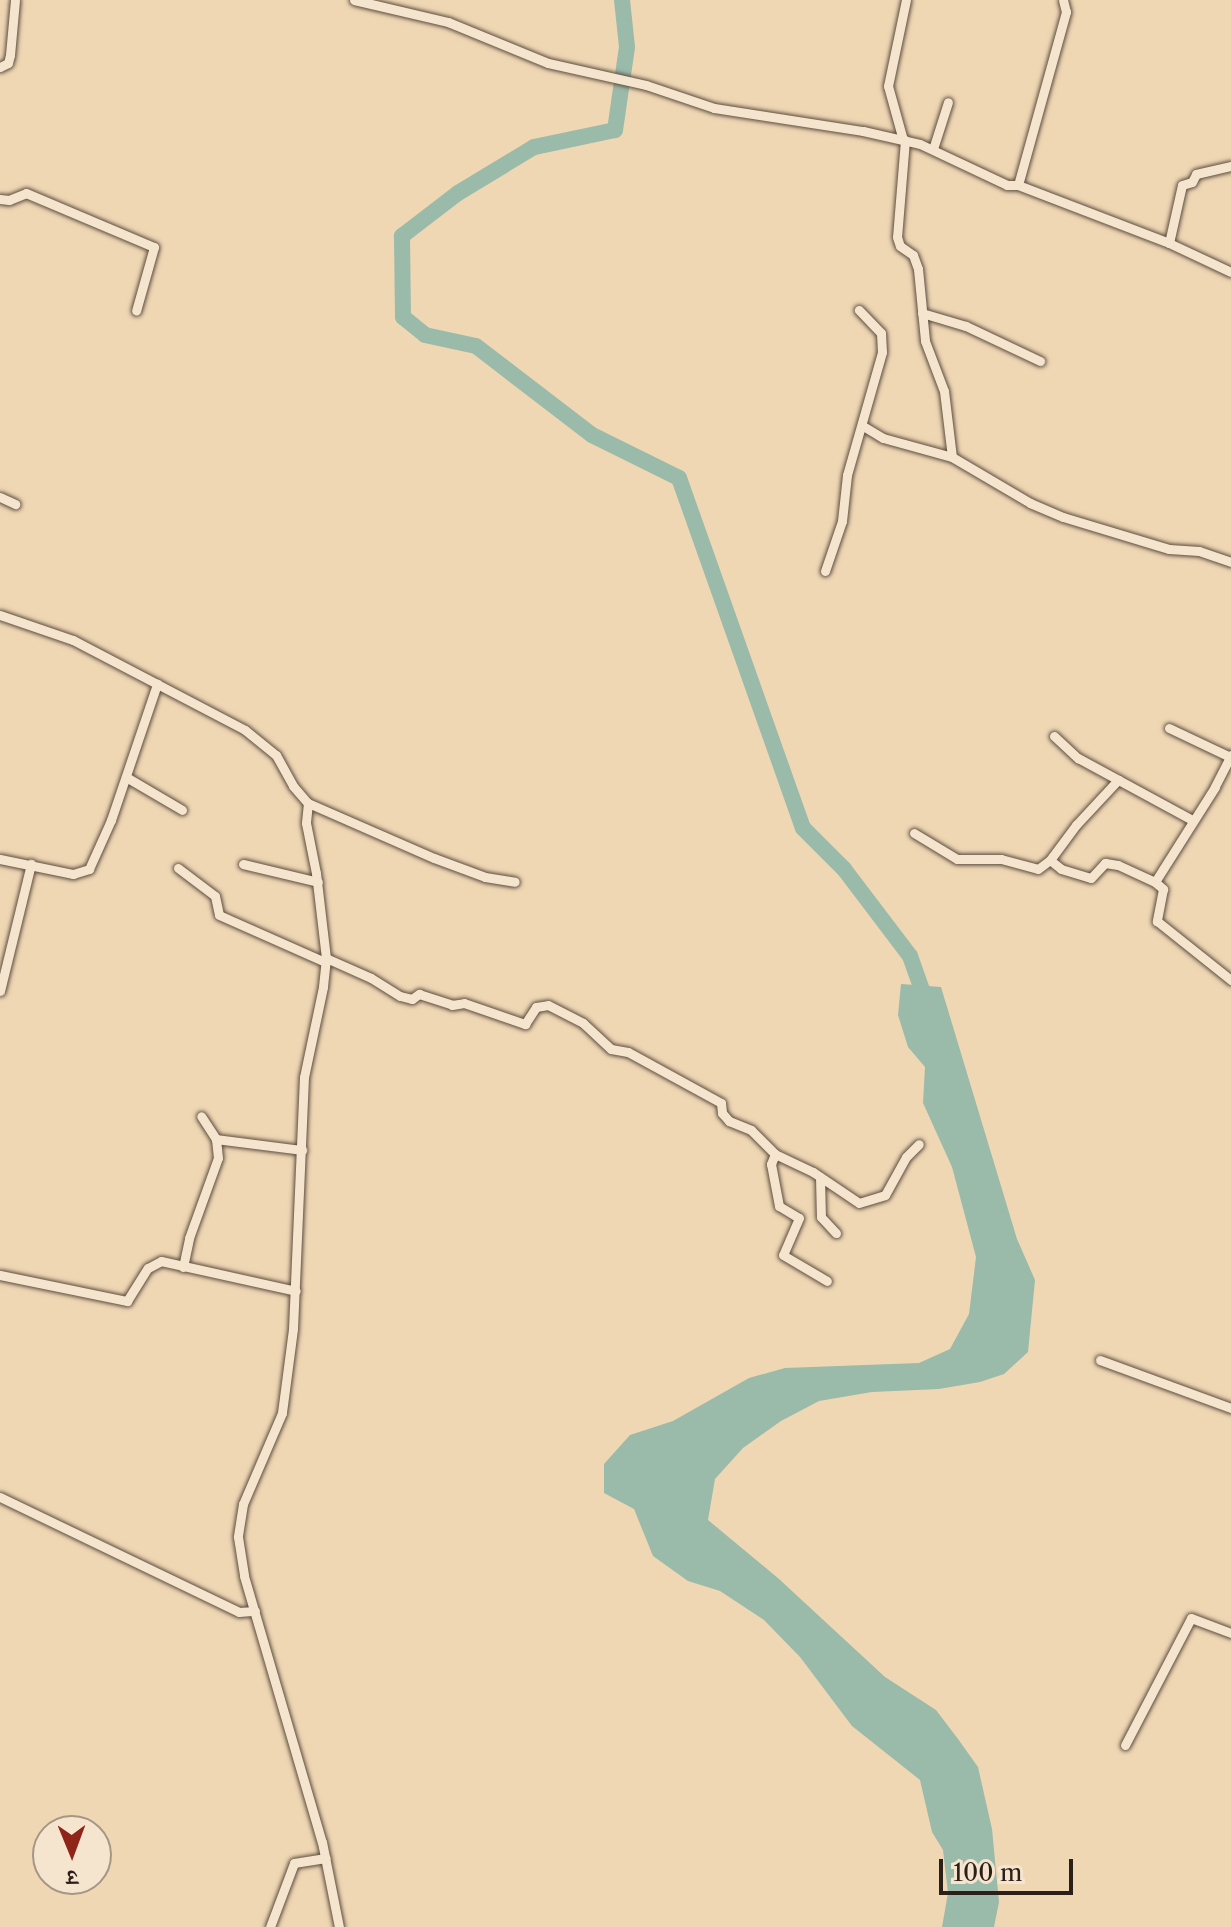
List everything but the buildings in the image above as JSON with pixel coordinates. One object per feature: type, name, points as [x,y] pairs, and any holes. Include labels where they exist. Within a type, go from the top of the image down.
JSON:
[{"type":"street","points":[[0,67],[8,63],[10,55],[15,0]]},
{"type":"street","points":[[354,0],[448,22],[529,56],[646,85],[714,108],[904,140],[933,149],[994,180],[1018,185],[1169,243],[1231,272]]},
{"type":"street","points":[[906,0],[888,86],[904,140],[897,237],[900,246],[916,260],[928,350],[947,402],[952,457]]},
{"type":"street","points":[[1018,185],[1066,12],[1063,0]]},
{"type":"street","points":[[933,149],[948,102]]},
{"type":"street","points":[[1169,243],[1182,185],[1192,182],[1196,174],[1231,166]]},
{"type":"street","points":[[0,199],[9,200],[26,193],[154,247],[136,311]]},
{"type":"street","points":[[825,571],[842,521],[847,475],[883,347],[877,327],[859,310]]},
{"type":"street","points":[[922,313],[966,326],[1040,361]]},
{"type":"street","points":[[863,426],[883,438],[952,457],[1030,503],[1063,517],[1169,549],[1199,551],[1231,562]]},
{"type":"street","points":[[0,497],[15,504]]},
{"type":"street","points":[[0,615],[59,633],[155,688],[261,741],[276,755],[293,786],[308,803],[434,858],[485,877],[515,882]]},
{"type":"street","points":[[0,859],[73,874],[89,869],[98,856],[155,688]]},
{"type":"street","points":[[1155,882],[1215,787],[1230,756],[1169,728]]},
{"type":"street","points":[[1054,736],[1078,758],[1192,820]]},
{"type":"street","points":[[126,777],[182,810]]},
{"type":"street","points":[[914,833],[957,859],[1001,859],[1034,869],[1050,860],[1076,825],[1118,780]]},
{"type":"street","points":[[308,803],[306,823],[322,960],[319,1009],[305,1068],[282,1413],[239,1520],[240,1555],[250,1612],[339,1927]]},
{"type":"street","points":[[1050,860],[1061,869],[1091,878],[1105,863],[1118,865],[1155,882],[1163,889],[1157,921],[1231,980]]},
{"type":"street","points":[[0,991],[31,864]]},
{"type":"street","points":[[243,864],[313,882]]},
{"type":"street","points":[[178,868],[215,896],[219,915],[371,978],[400,996],[412,999],[419,994],[452,1005],[464,1003],[525,1024],[536,1007],[548,1005],[583,1023],[611,1049],[628,1052],[721,1103],[722,1113],[729,1121],[751,1130],[775,1154],[820,1177],[859,1203],[885,1195],[914,1146],[919,1144]]},
{"type":"street","points":[[183,1267],[192,1227],[217,1165],[216,1139],[201,1116]]},
{"type":"street","points":[[216,1139],[298,1150]]},
{"type":"street","points":[[775,1154],[771,1164],[779,1206],[799,1218],[783,1255],[827,1281]]},
{"type":"street","points":[[820,1177],[821,1217],[836,1233]]},
{"type":"street","points":[[0,1275],[122,1302],[132,1298],[152,1264],[161,1261],[292,1291]]},
{"type":"street","points":[[1100,1360],[1231,1408]]},
{"type":"street","points":[[0,1497],[250,1612]]},
{"type":"street","points":[[1125,1745],[1191,1618],[1231,1633]]},
{"type":"street","points":[[270,1927],[294,1863],[321,1859]]},
{"type":"shaded area","points":[[901,984],[941,987],[1017,1239],[1035,1280],[1028,1352],[1004,1374],[980,1382],[939,1389],[872,1392],[819,1401],[781,1421],[743,1448],[715,1479],[708,1520],[779,1579],[885,1677],[936,1710],[978,1767],[992,1829],[999,1902],[994,1927],[942,1927],[948,1893],[943,1850],[932,1832],[920,1780],[852,1726],[800,1657],[764,1620],[720,1591],[688,1581],[653,1556],[634,1509],[604,1493],[604,1464],[630,1435],[673,1421],[749,1378],[785,1368],[919,1363],[950,1349],[969,1314],[976,1257],[952,1167],[923,1103],[925,1067],[908,1047],[898,1015]]},
{"type":"waterway","points":[[622,0],[627,47],[615,130],[534,147],[458,193],[402,236],[403,317],[425,335],[476,346],[592,435],[679,478],[803,828],[844,869],[910,956],[927,1004]]}]
